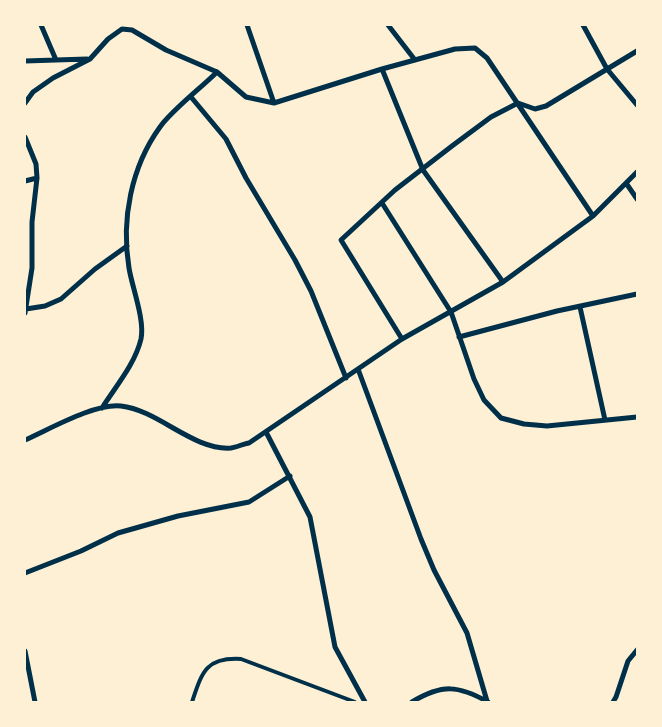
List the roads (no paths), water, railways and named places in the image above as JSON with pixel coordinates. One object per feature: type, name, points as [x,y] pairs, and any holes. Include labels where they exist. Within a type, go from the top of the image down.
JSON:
[{"type":"street","points":[[40,25],[56,60]]},
{"type":"street","points":[[247,25],[274,103]]},
{"type":"street","points":[[388,25],[416,60]]},
{"type":"street","points":[[583,25],[607,69],[637,105]]},
{"type":"street","points":[[25,103],[32,92],[53,78],[90,59],[108,39],[123,27],[132,30],[166,50],[217,72],[246,97],[274,103],[455,48],[475,48],[487,58],[593,216]]},
{"type":"street","points":[[402,339],[341,240],[395,190],[491,116],[518,103],[535,109],[546,106],[637,51]]},
{"type":"street","points":[[25,61],[90,59]]},
{"type":"street","points":[[382,69],[423,170],[503,282]]},
{"type":"street","points":[[102,408],[134,359],[142,337],[140,315],[132,290],[126,230],[134,177],[147,146],[160,126],[217,72]]},
{"type":"street","points":[[191,97],[226,139],[246,178],[295,260],[311,291],[346,378]]},
{"type":"street","points":[[25,137],[36,164],[37,178],[32,222],[32,268],[26,311],[61,299],[94,269],[127,246]]},
{"type":"street","points":[[25,440],[102,408],[120,405],[136,409],[190,437],[230,448],[249,443],[402,339],[503,282],[593,216],[637,172]]},
{"type":"street","points":[[25,181],[37,178]]},
{"type":"street","points":[[626,182],[637,199]]},
{"type":"street","points":[[382,203],[451,312],[474,378],[484,400],[502,418],[524,424],[548,426],[637,417]]},
{"type":"street","points":[[459,337],[637,294]]},
{"type":"street","points":[[580,307],[605,420]]},
{"type":"street","points":[[358,369],[421,539],[434,570],[467,633],[488,702]]},
{"type":"street","points":[[266,432],[310,517],[335,648],[365,702]]},
{"type":"street","points":[[25,573],[81,551],[118,533],[178,516],[249,502],[290,476]]},
{"type":"street","points":[[613,702],[628,661],[637,650]]},
{"type":"street","points":[[25,651],[35,702]]},
{"type":"street","points":[[412,702],[434,692],[454,688],[471,692],[488,702]]},
{"type":"lane","points":[[192,702],[206,670],[212,663],[224,658],[241,659],[356,702]]}]
